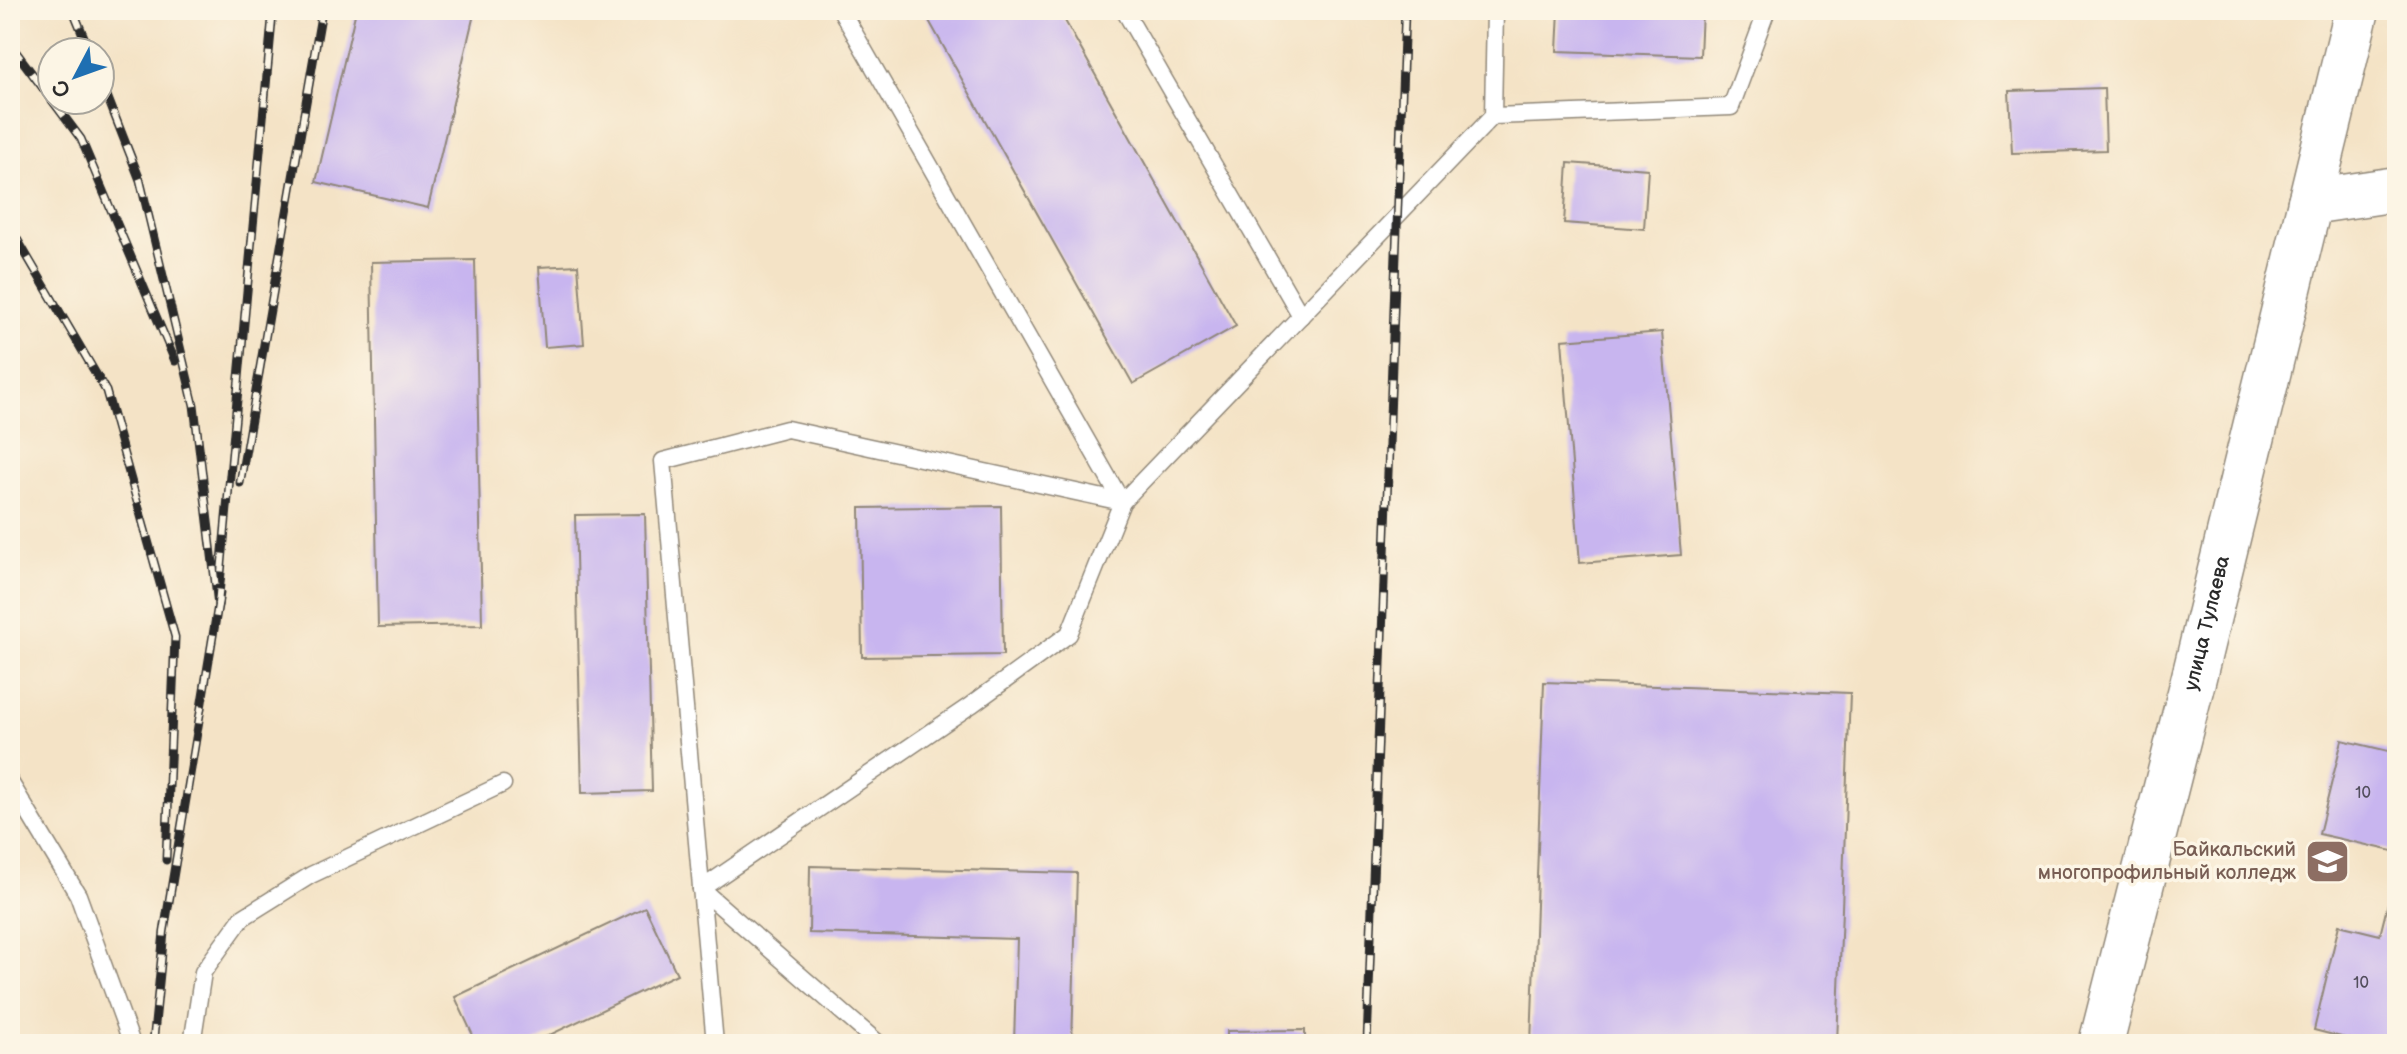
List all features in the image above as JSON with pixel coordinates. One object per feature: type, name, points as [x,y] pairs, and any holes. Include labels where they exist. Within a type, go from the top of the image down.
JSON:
[{"type":"main road","name":"улица Тулаева","points":[[2101,1044],[2357,10]]},
{"type":"main road","points":[[2310,202],[2397,189]]},
{"type":"lane","points":[[841,10],[1122,502]]},
{"type":"lane","points":[[1124,10],[1301,316]]},
{"type":"lane","points":[[701,889],[971,705],[1069,634],[1122,502],[1493,116],[1495,10]]},
{"type":"lane","points":[[1493,116],[1731,107],[1767,10]]},
{"type":"lane","points":[[715,1044],[663,461],[787,429],[1122,502]]},
{"type":"lane","points":[[10,782],[78,895],[132,1044]]},
{"type":"lane","points":[[192,1044],[203,972],[242,918],[311,875],[503,784]]},
{"type":"lane","points":[[701,889],[879,1044]]},
{"type":"building","points":[[356,10],[475,10],[428,208],[316,182]]},
{"type":"building","points":[[923,10],[1059,10],[1236,326],[1133,384]]},
{"type":"building","points":[[1559,10],[1702,10],[1700,56],[1557,51]]},
{"type":"building","points":[[2104,88],[2106,150],[2012,153],[2009,91]]},
{"type":"building","points":[[1568,163],[1648,169],[1644,229],[1564,223]]},
{"type":"building","points":[[475,260],[482,625],[378,627],[371,262]]},
{"type":"building","points":[[578,265],[584,344],[545,347],[539,267]]},
{"type":"building","points":[[1662,332],[1681,555],[1580,563],[1562,340]]},
{"type":"building","points":[[1001,506],[1003,655],[862,657],[860,508]]},
{"type":"building","points":[[645,514],[652,791],[582,793],[575,515]]},
{"type":"building","points":[[1544,682],[1850,693],[1837,1044],[1531,1044]]},
{"type":"building","points":[[2342,740],[2397,753],[2397,852],[2319,834]]},
{"type":"building","points":[[810,866],[1077,873],[1072,1044],[1014,1044],[1017,939],[809,933]]},
{"type":"building","points":[[2396,871],[2397,1044],[2352,1044],[2353,1040],[2314,1030],[2339,925],[2380,935]]},
{"type":"building","points":[[645,907],[677,974],[531,1044],[477,1044],[455,997]]},
{"type":"building","points":[[1305,1030],[1305,1044],[1227,1044],[1227,1031]]},
{"type":"railway","points":[[73,10],[84,36]]},
{"type":"railway","points":[[115,116],[140,180],[194,405],[218,605],[273,10]]},
{"type":"railway","points":[[240,483],[322,10]]},
{"type":"railway","points":[[1367,1044],[1405,10]]},
{"type":"railway","points":[[10,44],[81,139],[175,361]]},
{"type":"railway","points":[[10,227],[106,391],[175,637],[166,860]]},
{"type":"railway","points":[[153,1044],[164,932],[220,593]]},
{"type":"place","name":"Байкальский многопрофильный колледж","points":[[2327,862]]}]
